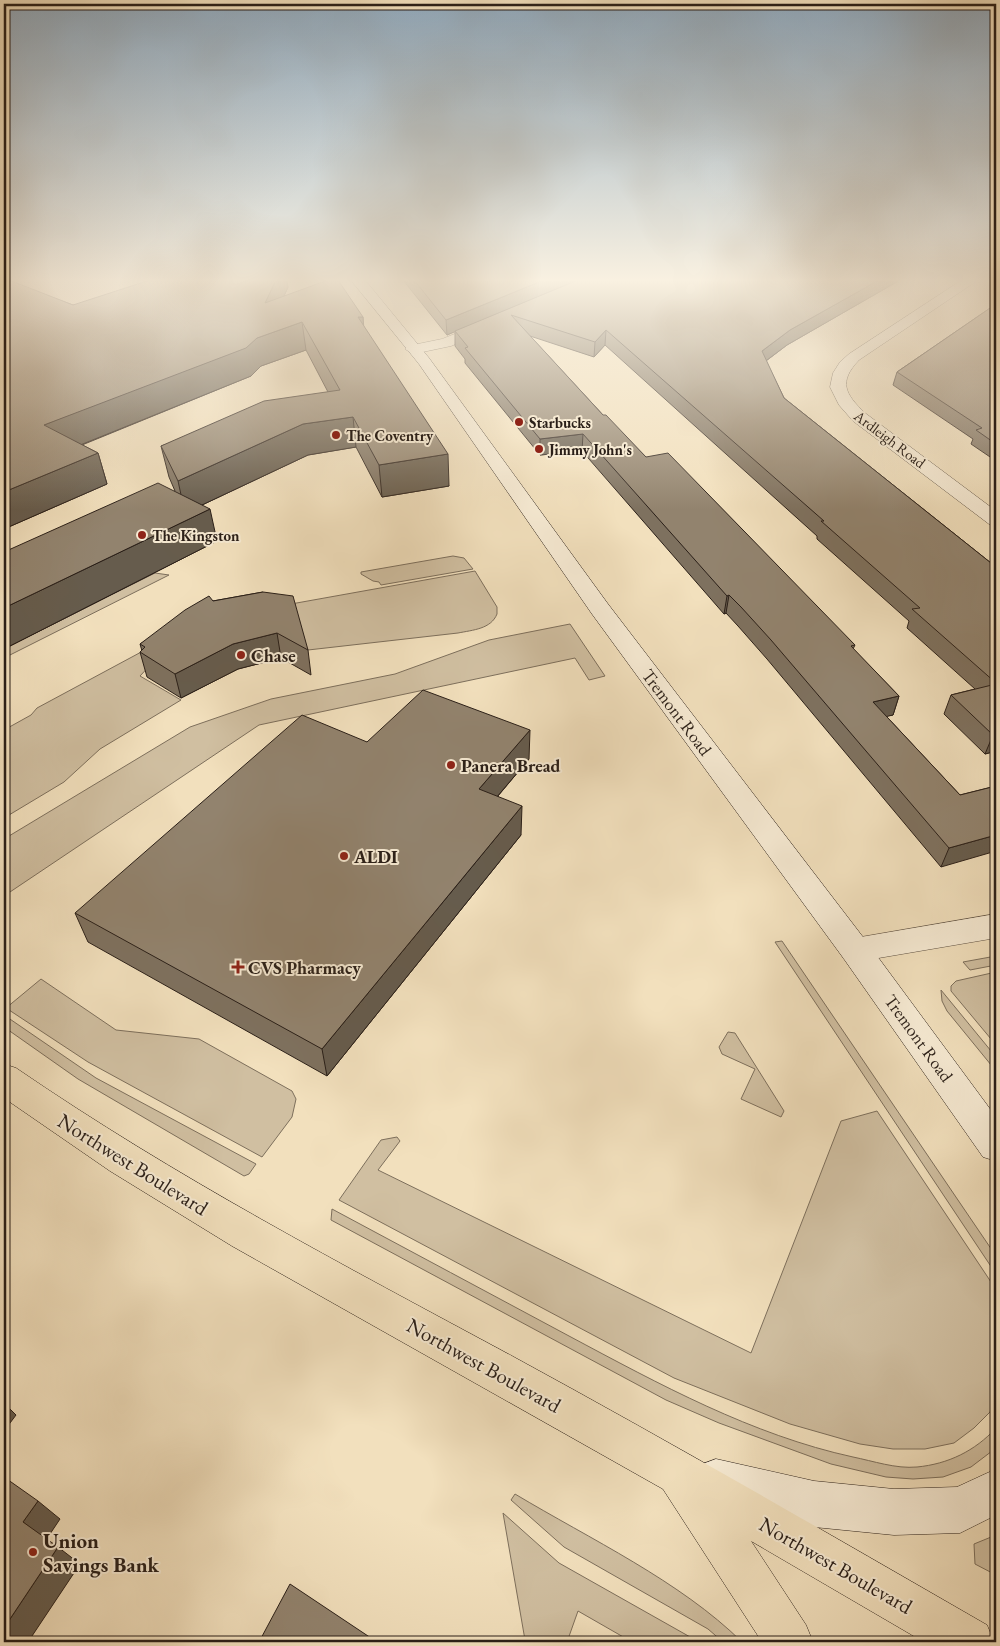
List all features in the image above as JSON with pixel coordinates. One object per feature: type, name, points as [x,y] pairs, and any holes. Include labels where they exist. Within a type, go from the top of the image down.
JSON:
[{"type":"main road","name":"Tremont Road","points":[[419,357],[600,609],[855,950],[996,1145]]},
{"type":"main road","name":"Ardleigh Road","points":[[853,357],[843,366],[837,378],[840,397],[859,417],[996,520]]},
{"type":"main road","points":[[855,950],[996,926]]},
{"type":"main road","name":"Northwest Boulevard","points":[[4,1080],[102,1148],[265,1244],[675,1472],[970,1642]]},
{"type":"main road","points":[[675,1472],[814,1504],[894,1512],[960,1510],[996,1491]]},
{"type":"main road","points":[[675,1472],[752,1582],[789,1642]]},
{"type":"shaded area","points":[[453,556],[464,558],[473,569],[381,585],[379,582],[373,581],[361,574],[361,572]]},
{"type":"shaded area","points":[[475,571],[497,607],[497,614],[486,626],[475,630],[308,650],[213,618]]},
{"type":"shaded area","points":[[155,573],[169,575],[4,658],[4,649]]},
{"type":"shaded area","points":[[570,624],[605,676],[589,680],[575,658],[259,725],[4,896],[4,839],[190,727],[271,699],[395,674],[489,640]]},
{"type":"shaded area","points":[[184,629],[140,676],[181,700],[100,749],[64,782],[4,818],[4,730],[31,715],[37,708]]},
{"type":"shaded area","points":[[782,941],[996,1256],[996,1274],[775,942]]},
{"type":"shaded area","points":[[996,956],[996,965],[970,970],[963,962]]},
{"type":"shaded area","points":[[996,972],[996,1045],[951,991],[951,986],[956,981]]},
{"type":"shaded area","points":[[41,979],[116,1030],[199,1039],[292,1091],[296,1099],[292,1117],[262,1157],[88,1062],[6,1008]]},
{"type":"shaded area","points":[[941,990],[996,1057],[996,1071],[947,1011],[942,1001]]},
{"type":"shaded area","points":[[4,1015],[96,1078],[256,1164],[249,1174],[244,1176],[78,1079],[4,1027]]},
{"type":"shaded area","points":[[728,1032],[735,1033],[784,1111],[781,1117],[741,1099],[755,1069],[722,1054],[719,1047]]},
{"type":"shaded area","points":[[877,1111],[995,1288],[996,1402],[990,1412],[974,1428],[954,1443],[925,1449],[893,1449],[860,1444],[790,1424],[674,1378],[339,1200],[381,1140],[397,1137],[400,1141],[378,1170],[751,1353],[841,1121]]},
{"type":"shaded area","points":[[332,1209],[672,1390],[742,1422],[779,1436],[853,1457],[893,1466],[909,1467],[939,1463],[960,1455],[970,1450],[996,1428],[996,1448],[971,1467],[943,1477],[913,1479],[886,1477],[831,1464],[719,1423],[666,1400],[331,1220]]},
{"type":"shaded area","points":[[515,1494],[663,1580],[718,1620],[742,1642],[723,1642],[708,1629],[564,1547],[511,1500]]},
{"type":"shaded area","points":[[503,1513],[559,1563],[699,1642],[632,1642],[578,1611],[567,1642],[528,1642],[525,1640]]},
{"type":"shaded area","points":[[996,1535],[996,1575],[975,1564],[974,1544]]},
{"type":"building","points":[[4,357],[223,357],[44,425],[98,453],[4,492]]},
{"type":"building","points":[[321,357],[384,357],[448,454],[379,465],[353,417],[303,424],[178,481],[161,446],[264,401],[340,390]]},
{"type":"building","points":[[472,357],[549,357],[603,415],[606,415],[646,457],[668,453],[855,645],[851,646],[899,696],[873,702],[960,795],[996,786],[996,835],[949,848],[771,640],[729,595],[727,596],[583,434],[540,439]]},
{"type":"building","points":[[637,357],[765,357],[784,398],[996,567],[996,683],[912,609],[920,608],[821,521],[824,521]]},
{"type":"building","points":[[919,357],[996,357],[996,444],[976,430],[982,428],[897,372]]},
{"type":"building","points":[[158,483],[210,509],[4,608],[4,552]]},
{"type":"building","points":[[263,592],[293,596],[308,650],[277,633],[233,644],[175,674],[140,652],[145,647],[140,644],[185,610],[209,596],[213,601]]},
{"type":"building","points":[[996,684],[996,734],[993,735],[951,695]]},
{"type":"building","points":[[423,690],[530,730],[479,789],[522,806],[322,1049],[75,913],[302,715],[367,742]]},
{"type":"building","points":[[4,1477],[38,1501],[23,1522],[58,1547],[4,1628]]},
{"type":"building","points":[[290,1584],[377,1642],[259,1642]]},
{"type":"place","name":"Starbucks","points":[[519,422]]},
{"type":"place","name":"The Coventry","points":[[336,435]]},
{"type":"place","name":"Jimmy John's","points":[[539,449]]},
{"type":"place","name":"The Kingston","points":[[142,535]]},
{"type":"place","name":"Chase","points":[[241,655]]},
{"type":"place","name":"Panera Bread","points":[[451,765]]},
{"type":"place","name":"ALDI","points":[[344,856]]},
{"type":"place","name":"CVS Pharmacy","points":[[238,967]]},
{"type":"place","name":"Union Savings Bank","points":[[33,1552]]}]
